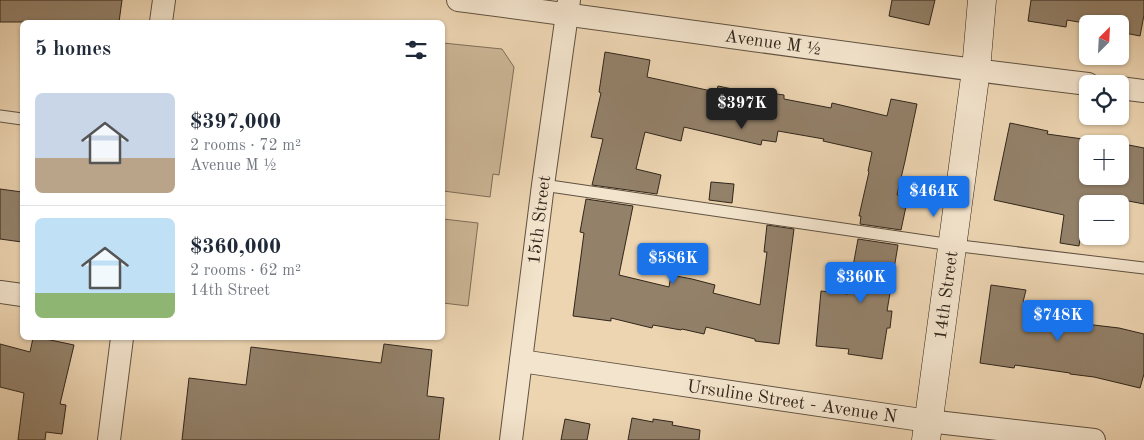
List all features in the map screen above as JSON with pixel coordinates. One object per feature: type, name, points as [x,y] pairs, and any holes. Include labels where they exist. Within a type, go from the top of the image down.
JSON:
[{"type":"main road","name":"14th Street","points":[[927,430],[976,70],[982,0]]},
{"type":"street","points":[[161,20],[164,0]]},
{"type":"street","name":"Avenue M ½","points":[[458,0],[568,7],[976,70],[1079,83]]},
{"type":"street","name":"15th Street","points":[[511,440],[543,185],[568,7]]},
{"type":"street","points":[[1129,89],[1144,91]]},
{"type":"street","points":[[0,292],[20,295]]},
{"type":"street","points":[[109,440],[122,340]]},
{"type":"street","name":"Ursuline Street - Avenue N","points":[[521,361],[927,430],[1094,440]]},
{"type":"lane","points":[[0,116],[20,119]]},
{"type":"lane","points":[[543,185],[952,245],[1144,268]]},
{"type":"shaded area","points":[[445,43],[502,49],[514,67],[499,175],[493,174],[490,197],[445,191]]},
{"type":"shaded area","points":[[445,219],[478,223],[468,306],[445,303]]},
{"type":"building","points":[[0,0],[122,0],[119,20],[20,20],[20,22],[0,22]]},
{"type":"building","points":[[892,0],[935,0],[929,25],[889,16]]},
{"type":"building","points":[[1031,0],[1144,0],[1144,15],[1140,36],[1129,34],[1129,15],[1079,15],[1079,22],[1067,20],[1066,27],[1028,21]]},
{"type":"building","points":[[605,52],[650,60],[647,77],[716,92],[718,86],[761,95],[762,92],[784,95],[784,99],[831,108],[832,103],[887,116],[891,99],[917,104],[897,195],[908,197],[901,230],[860,224],[861,216],[859,216],[872,152],[823,141],[824,139],[778,131],[776,142],[762,140],[761,145],[684,127],[681,141],[645,132],[636,169],[661,175],[657,194],[592,185],[603,139],[591,137],[601,93],[599,92]]},
{"type":"building","points":[[1010,123],[1048,131],[1047,134],[1079,138],[1079,185],[1129,185],[1129,145],[1144,148],[1144,204],[1129,201],[1129,195],[1079,195],[1079,246],[1060,243],[1064,215],[994,200]]},
{"type":"building","points":[[711,182],[734,184],[732,203],[709,200]]},
{"type":"building","points":[[0,189],[20,192],[20,242],[0,239]]},
{"type":"building","points":[[586,199],[633,206],[619,275],[669,287],[671,275],[692,279],[715,285],[713,293],[760,305],[767,252],[764,252],[767,225],[794,229],[779,344],[755,341],[755,339],[706,327],[704,334],[653,325],[652,328],[611,318],[611,321],[573,316],[584,233],[580,232]]},
{"type":"building","points":[[858,239],[898,245],[887,311],[892,311],[890,328],[887,328],[882,359],[848,354],[849,349],[816,346],[821,291],[848,294]]},
{"type":"building","points":[[991,285],[1026,290],[1023,302],[1069,314],[1068,322],[1119,328],[1144,334],[1144,374],[1140,388],[1070,373],[1015,365],[1014,368],[980,363]]},
{"type":"building","points":[[33,340],[50,340],[74,345],[60,404],[66,405],[62,434],[46,432],[45,440],[18,440],[24,393],[0,387],[0,344],[30,352]]},
{"type":"building","points":[[384,344],[432,350],[427,396],[444,398],[439,440],[182,440],[189,378],[246,385],[251,347],[381,363]]},
{"type":"building","points":[[632,418],[653,422],[653,419],[673,422],[672,425],[700,430],[699,440],[628,440]]},
{"type":"building","points":[[565,419],[590,424],[587,440],[561,440]]}]
